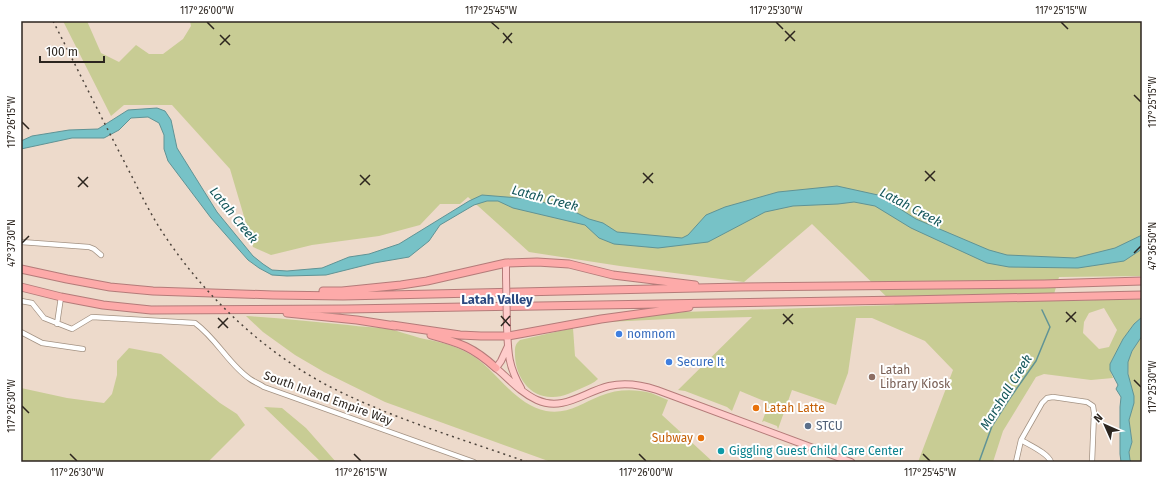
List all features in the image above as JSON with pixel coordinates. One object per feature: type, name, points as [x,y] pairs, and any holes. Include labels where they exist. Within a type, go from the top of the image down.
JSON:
[{"type":"highway","points":[[258,294],[287,290],[342,290],[386,287],[506,263],[537,262],[569,264],[613,275],[723,288]]},
{"type":"highway","points":[[21,269],[110,287],[153,291],[343,296],[1142,281]]},
{"type":"highway","points":[[21,287],[103,305],[151,310],[256,310],[720,303],[1142,295]]},
{"type":"highway","points":[[256,310],[357,320],[460,335],[508,336],[601,319],[720,303]]},
{"type":"highway","points":[[392,325],[450,340],[465,346],[478,353],[496,368]]},
{"type":"main road","points":[[506,263],[509,360],[512,371],[524,392]]},
{"type":"main road","points":[[508,346],[503,358],[496,368],[524,392],[538,401],[556,404],[567,402],[610,386],[626,384],[641,385],[851,462]]},
{"type":"street","points":[[21,242],[89,247],[94,249],[101,256]]},
{"type":"street","points":[[21,300],[32,303],[44,318],[57,324],[61,297]]},
{"type":"street","name":"South Inland Empire Way","points":[[57,324],[72,329],[92,317],[195,323],[205,330],[236,366],[251,380],[474,462]]},
{"type":"street","points":[[21,332],[42,343],[83,349]]},
{"type":"street","points":[[1016,462],[1021,440],[1042,403],[1047,398],[1053,397],[1087,402],[1093,406],[1092,462]]},
{"type":"street","points":[[1021,440],[1040,451],[1050,459],[1051,462]]},
{"type":"green space","points":[[63,21],[87,21],[101,53],[119,62],[136,45],[149,54],[163,54],[183,39],[191,26],[190,21],[1142,21],[1142,276],[1059,277],[1052,301],[1142,299],[1142,317],[1134,324],[1123,339],[1110,364],[1110,370],[1113,378],[1091,380],[1044,374],[1036,377],[1003,431],[993,462],[918,462],[953,370],[925,341],[872,318],[856,318],[848,373],[836,405],[792,390],[778,429],[777,426],[764,421],[762,422],[769,403],[740,391],[732,411],[727,407],[685,391],[678,390],[752,317],[607,322],[651,315],[683,312],[895,305],[812,224],[744,282],[620,266],[529,252],[468,197],[460,204],[440,204],[420,225],[379,236],[312,245],[271,255],[253,247],[230,169],[172,105],[124,105],[111,116]],"holes":[[[1104,308],[1117,330],[1109,347],[1099,349],[1083,333],[1084,322],[1089,313]]]},
{"type":"green space","points":[[246,316],[388,329],[448,345],[475,357],[523,401],[546,411],[554,412],[568,410],[600,396],[619,391],[632,390],[651,393],[668,400],[662,415],[713,462],[551,462],[385,402],[324,372],[295,355],[263,332]]},
{"type":"green space","points":[[573,328],[575,356],[598,379],[582,388],[560,396],[545,396],[531,390],[521,378],[518,371],[515,356],[515,347],[517,344],[520,340]]},
{"type":"green space","points":[[1142,336],[1142,462],[1132,462],[1130,460],[1129,452],[1132,442],[1129,420],[1128,362],[1132,351]]},
{"type":"green space","points":[[129,348],[161,354],[220,403],[237,414],[245,425],[208,462],[21,462],[21,388],[67,398],[104,403],[112,394],[117,375],[117,361]]},
{"type":"green space","points":[[264,407],[282,408],[306,428],[336,462],[321,462]]},
{"type":"water","points":[[157,108],[165,111],[171,120],[177,148],[217,212],[253,256],[272,270],[287,271],[322,268],[349,257],[369,254],[399,244],[469,201],[482,195],[531,199],[571,210],[589,219],[603,223],[617,232],[682,238],[688,235],[706,215],[725,207],[778,192],[837,186],[878,195],[916,219],[989,250],[1007,255],[1075,258],[1115,248],[1142,235],[1142,249],[1124,261],[1078,268],[1009,267],[987,263],[911,228],[875,206],[854,202],[793,206],[765,212],[708,242],[658,248],[614,244],[599,238],[585,225],[513,208],[498,201],[487,201],[474,205],[440,225],[429,241],[409,257],[374,263],[326,275],[272,275],[248,260],[211,218],[168,161],[164,149],[164,135],[159,123],[148,117],[131,118],[119,130],[104,138],[72,138],[21,149],[21,141],[32,136],[69,130],[98,129],[128,110]]},
{"type":"water","points":[[1142,317],[1142,336],[1132,351],[1128,362],[1128,374],[1134,396],[1134,403],[1129,420],[1132,442],[1129,452],[1130,460],[1132,462],[1121,462],[1121,397],[1116,389],[1118,385],[1110,370],[1110,364],[1123,339],[1134,324]]},
{"type":"waterway","name":"Marshall Creek","points":[[979,462],[992,426],[1036,361],[1050,327],[1042,310]]},
{"type":"railway","points":[[53,21],[156,222],[194,275],[232,316],[275,352],[297,368],[345,394],[422,426],[527,462]]},
{"type":"place","name":"nomnom","points":[[619,334]]},
{"type":"place","name":"Secure It","points":[[669,362]]},
{"type":"place","name":"Latah Library Kiosk","points":[[872,377]]},
{"type":"place","name":"Latah Latte","points":[[756,408]]},
{"type":"place","name":"STCU","points":[[808,426]]},
{"type":"place","name":"Subway","points":[[701,438]]},
{"type":"place","name":"Giggling Guest Child Care Center","points":[[721,451]]},
{"type":"district","name":"Latah Valley","points":[[497,299]]},
{"type":"water label","name":"Latah Creek","points":[[545,198]]},
{"type":"water label","name":"Latah Creek","points":[[911,207]]},
{"type":"water label","name":"Latah Creek","points":[[234,215]]}]
